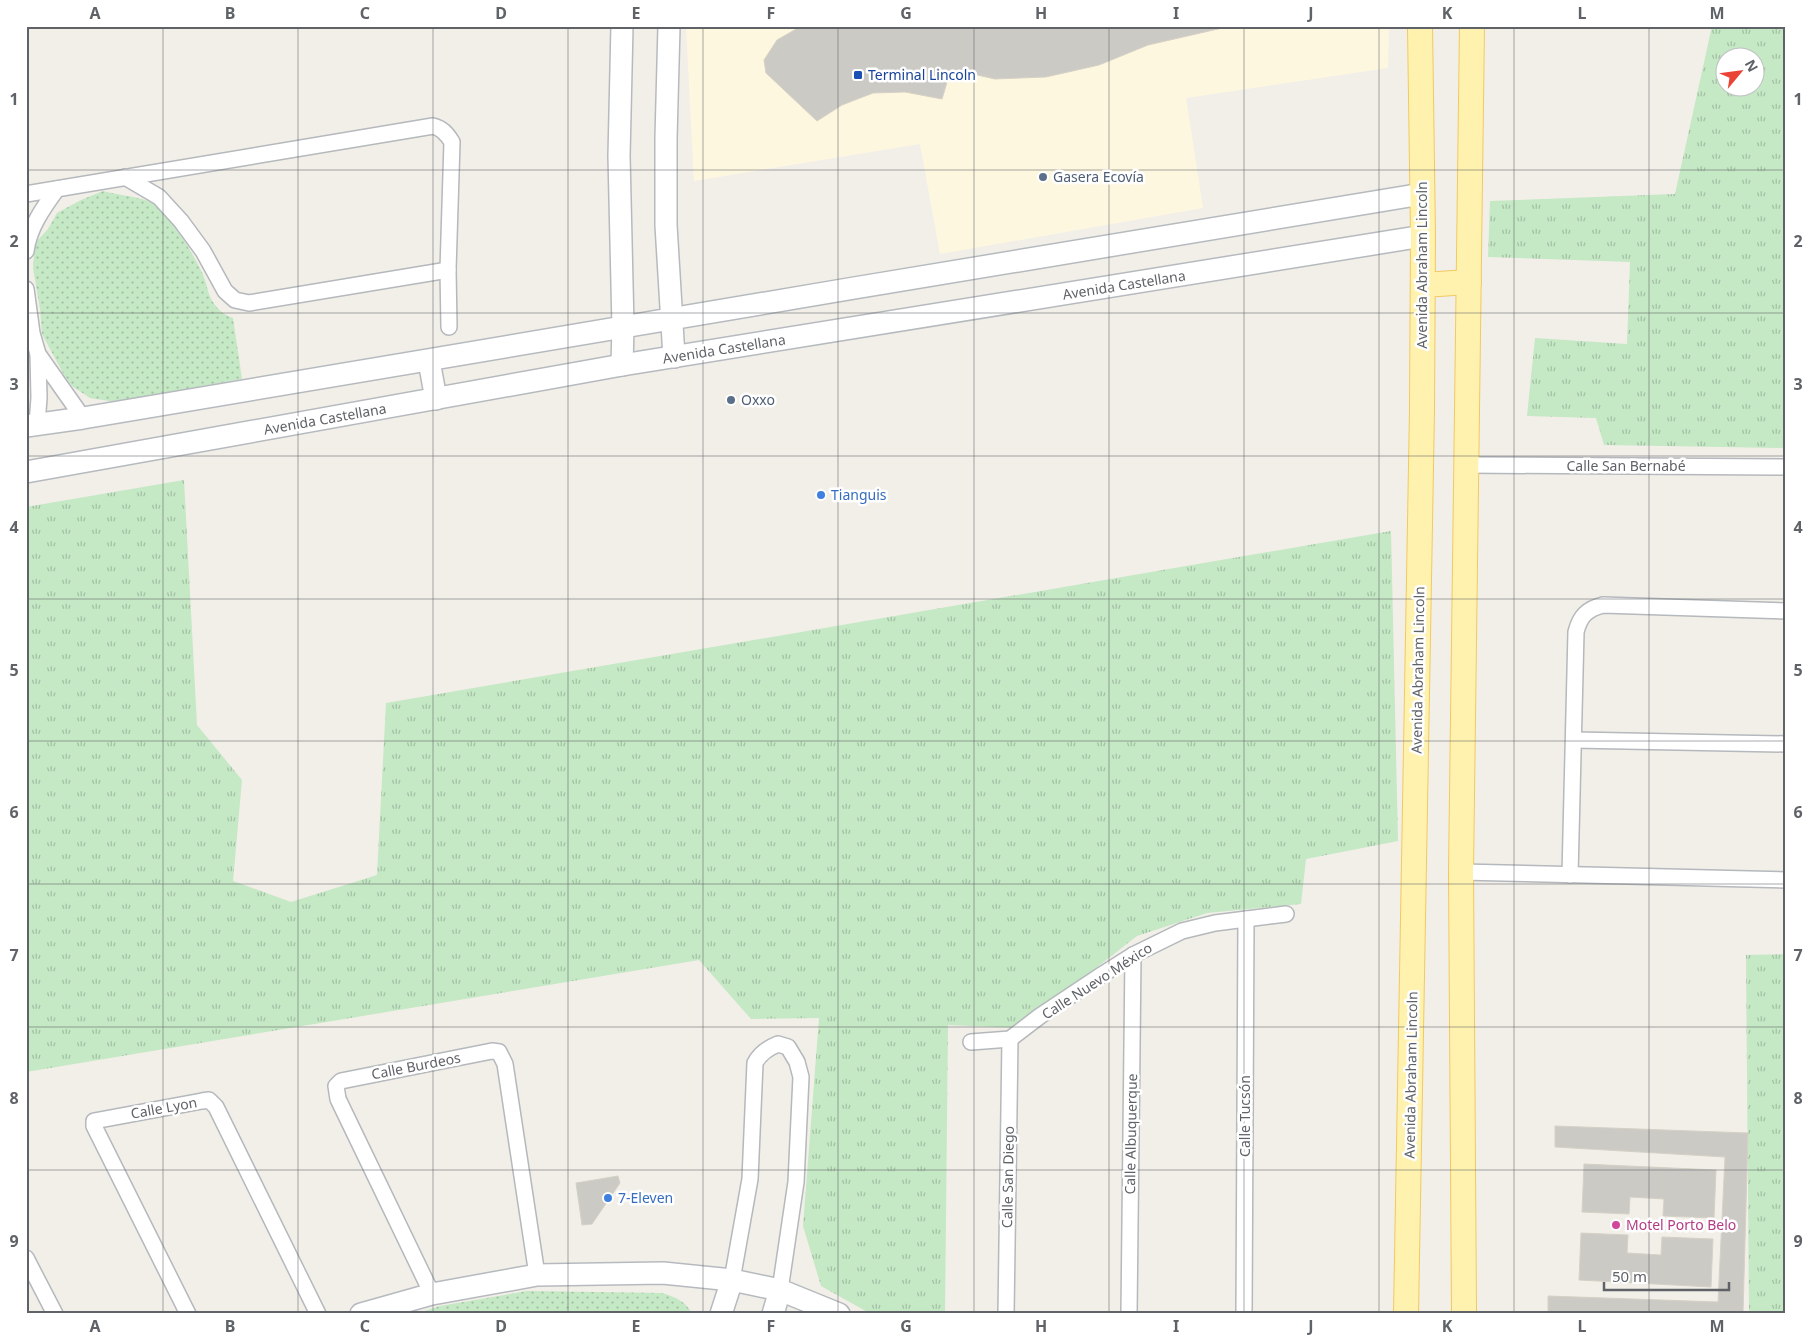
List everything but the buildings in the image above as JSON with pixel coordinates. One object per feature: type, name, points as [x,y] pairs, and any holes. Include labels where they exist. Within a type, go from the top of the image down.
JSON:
[{"type":"main road","name":"Avenida Abraham Lincoln","points":[[1406,1314],[1423,284],[1420,26]]},
{"type":"main road","points":[[1464,1314],[1461,872],[1472,26]]},
{"type":"main road","points":[[1423,284],[1469,282]]},
{"type":"street","points":[[622,26],[619,156],[623,327],[622,365]]},
{"type":"street","points":[[669,26],[666,225],[674,357]]},
{"type":"street","points":[[26,194],[433,126],[439,127],[448,135],[452,142],[448,270],[449,327]]},
{"type":"street","points":[[125,177],[159,197],[181,221],[203,251],[225,291],[235,300],[249,303],[448,270]]},
{"type":"street","points":[[26,251],[28,239],[40,213],[57,189]]},
{"type":"street","points":[[38,354],[39,398],[32,425],[429,361],[1080,249],[1422,194]]},
{"type":"street","name":"Avenida Castellana","points":[[26,472],[436,400],[622,365],[1423,236]]},
{"type":"street","points":[[26,289],[29,333],[38,354],[83,418]]},
{"type":"street","points":[[429,361],[436,400]]},
{"type":"street","name":"Calle San Bernabé","points":[[1466,465],[1786,467]]},
{"type":"street","points":[[1570,875],[1576,632],[1584,614],[1592,607],[1603,604],[1786,611]]},
{"type":"street","points":[[1574,740],[1786,744]]},
{"type":"street","points":[[1461,872],[1786,880]]},
{"type":"street","name":"Calle Nuevo México","points":[[1010,1039],[1040,1016],[1133,955],[1182,931],[1215,923],[1286,914]]},
{"type":"street","name":"Calle Tucsón","points":[[1244,1314],[1246,919]]},
{"type":"street","name":"Calle Albuquerque","points":[[1129,1314],[1133,955]]},
{"type":"street","points":[[971,1042],[1010,1039]]},
{"type":"street","name":"Calle San Diego","points":[[1006,1314],[1010,1039]]},
{"type":"street","points":[[721,1314],[732,1280],[750,1179],[755,1063],[759,1056],[768,1048],[778,1044],[788,1047],[797,1062],[800,1078],[796,1182],[780,1290],[773,1314]]},
{"type":"street","name":"Calle Burdeos","points":[[432,1294],[338,1099],[336,1086],[341,1081],[492,1051],[499,1052],[505,1064],[537,1275]]},
{"type":"street","name":"Calle Lyon","points":[[188,1314],[94,1126],[94,1122],[209,1100],[220,1116],[318,1314]]},
{"type":"street","points":[[26,1258],[55,1314]]},
{"type":"street","points":[[361,1314],[432,1294],[537,1275],[663,1273],[732,1280],[780,1290],[839,1314]]},
{"type":"shaded area","points":[[686,26],[1389,26],[1388,68],[1186,98],[1203,208],[940,254],[920,144],[694,181]]},
{"type":"green space","points":[[1712,26],[1786,26],[1786,448],[1604,445],[1596,418],[1527,416],[1535,338],[1627,344],[1630,262],[1488,257],[1490,201],[1675,194]]},
{"type":"green space","points":[[103,191],[148,201],[156,206],[172,223],[200,268],[213,302],[222,312],[233,318],[242,379],[116,402],[90,398],[72,386],[42,334],[33,268],[35,243],[48,229],[57,213]]},
{"type":"green space","points":[[184,480],[197,725],[242,780],[233,881],[291,902],[377,875],[386,703],[1391,531],[1398,841],[1306,859],[1301,904],[1207,913],[1137,936],[1019,1028],[948,1025],[945,1314],[871,1314],[821,1286],[803,1226],[819,1018],[751,1019],[699,960],[26,1072],[26,507]]},
{"type":"green space","points":[[1786,954],[1786,1314],[1749,1314],[1746,955]]},
{"type":"green space","points":[[527,1291],[662,1293],[680,1300],[692,1314],[415,1314],[440,1306]]},
{"type":"waterway","points":[[497,1314],[600,1314]]},
{"type":"place","name":"Terminal Lincoln","points":[[858,75]]},
{"type":"place","name":"Gasera Ecovía","points":[[1043,177]]},
{"type":"place","name":"Oxxo","points":[[731,400]]},
{"type":"place","name":"Tianguis","points":[[821,495]]},
{"type":"place","name":"7-Eleven","points":[[608,1198]]},
{"type":"place","name":"Motel Porto Belo","points":[[1616,1225]]}]
